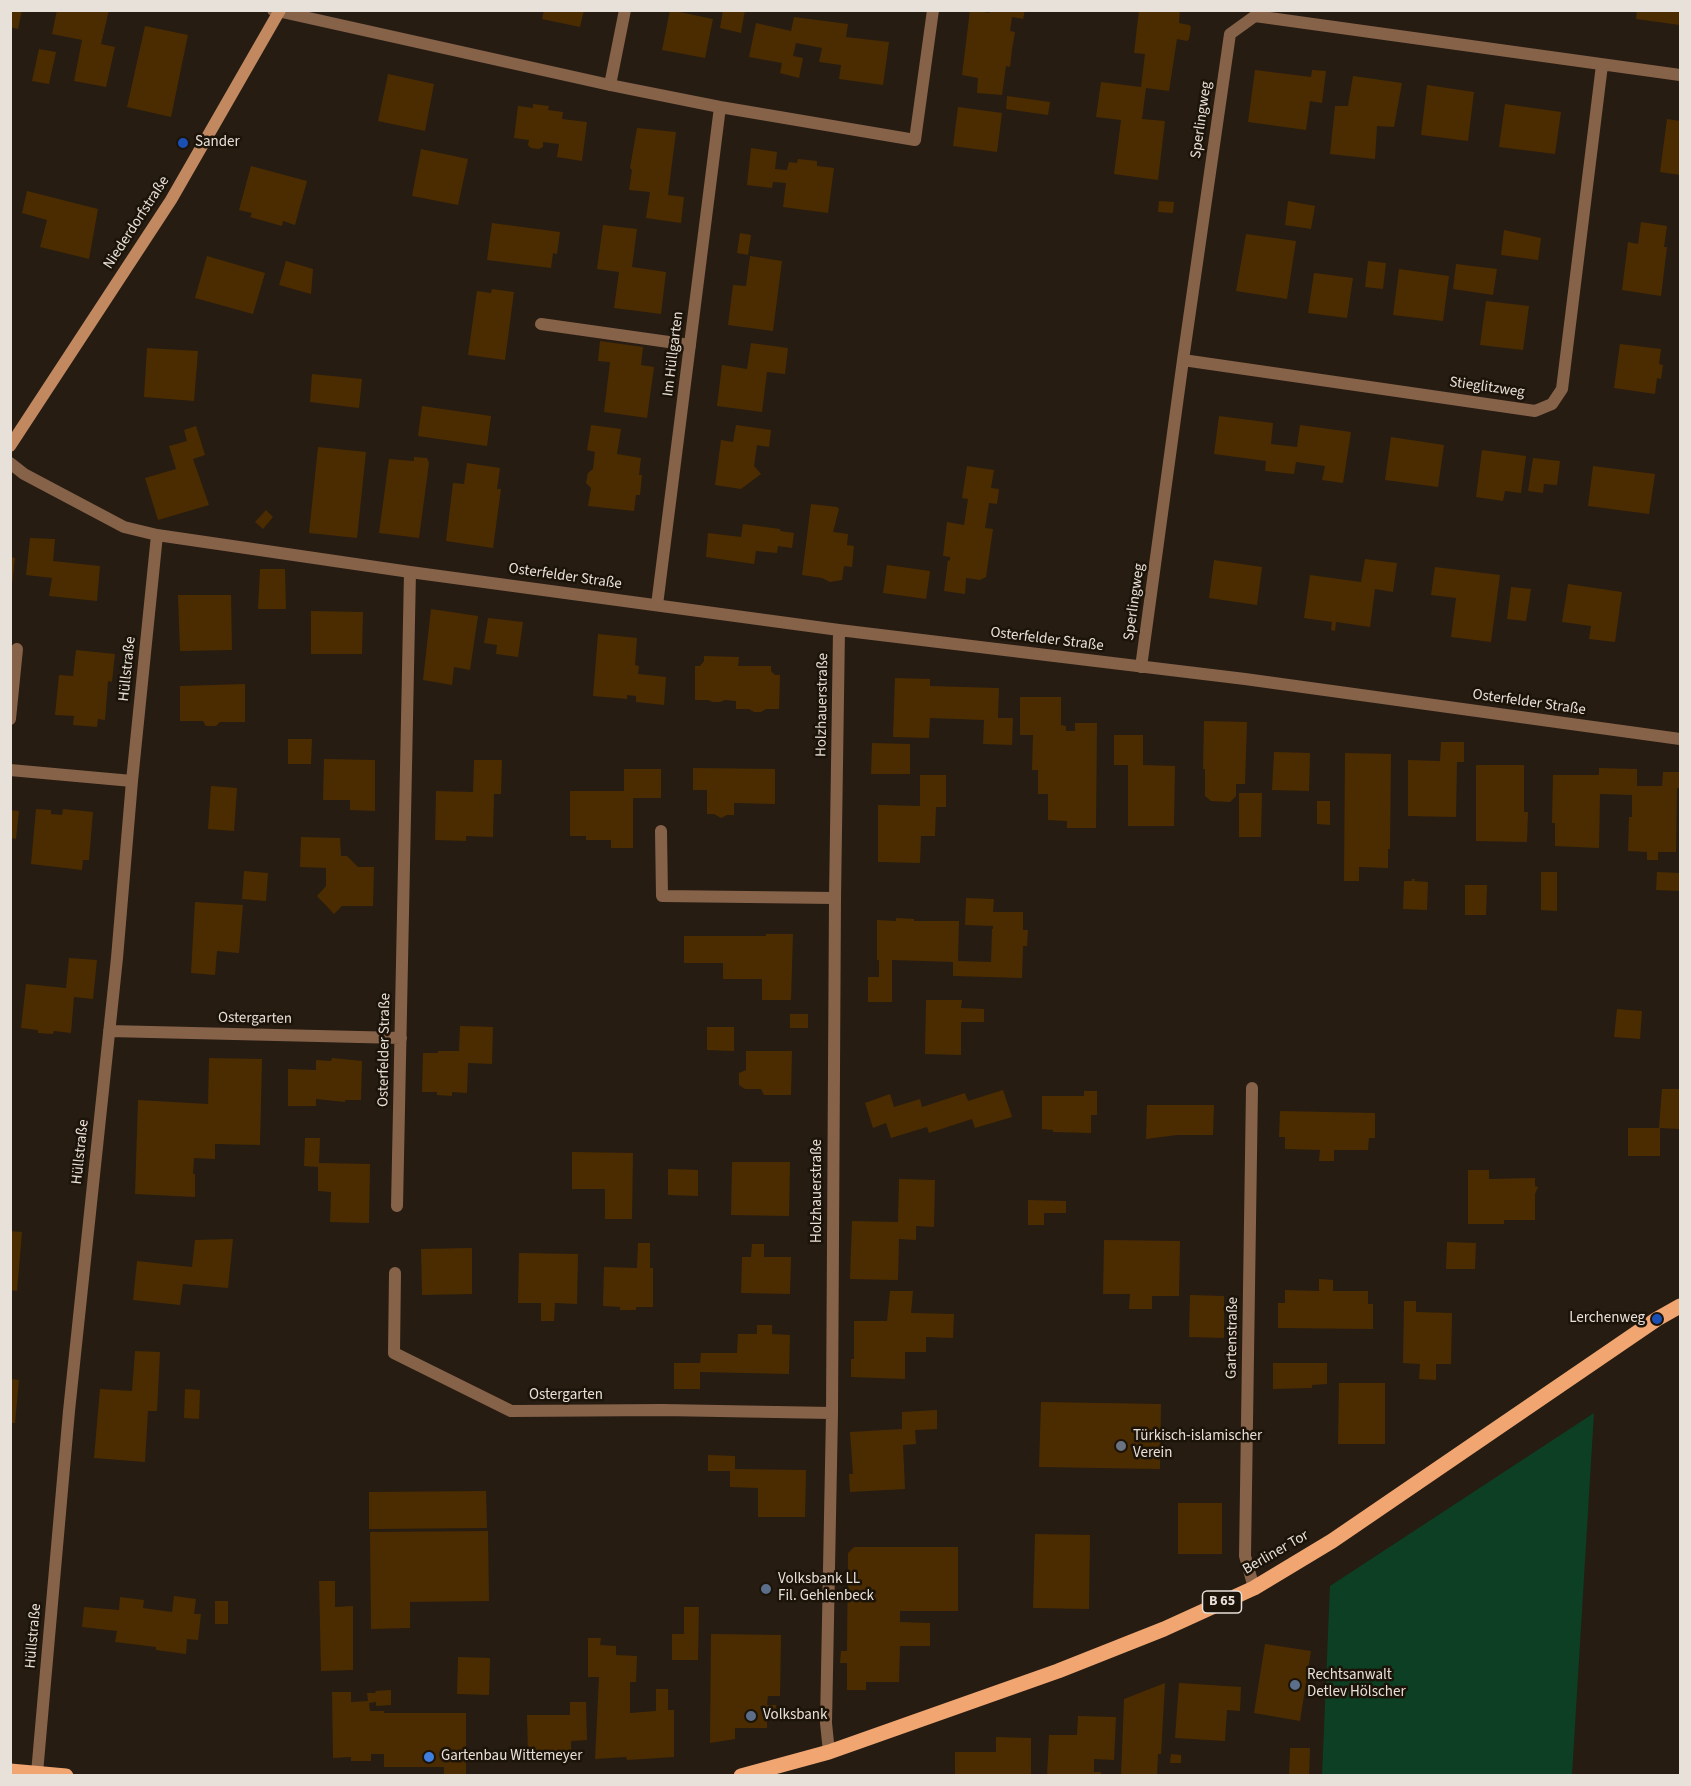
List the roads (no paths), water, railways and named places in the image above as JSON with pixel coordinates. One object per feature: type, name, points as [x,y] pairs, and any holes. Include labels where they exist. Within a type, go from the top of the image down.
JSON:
[{"type":"main road","name":"Niederdorfstraße","points":[[10,446],[171,200],[278,11]]},
{"type":"main road","name":"Berliner Tor","points":[[741,1776],[830,1752],[1058,1671],[1164,1629],[1254,1588],[1332,1541],[1680,1306]]},
{"type":"main road","points":[[10,1771],[66,1776]]},
{"type":"street","points":[[610,85],[625,10]]},
{"type":"street","points":[[278,11],[610,85],[720,107],[915,140],[933,10]]},
{"type":"street","name":"Sperlingweg","points":[[1141,667],[1230,33],[1255,16],[1680,75]]},
{"type":"street","name":"Stieglitzweg","points":[[1183,360],[1535,411],[1552,404],[1562,389],[1602,65]]},
{"type":"street","name":"Im Hüllgarten","points":[[657,604],[720,107]]},
{"type":"street","points":[[541,324],[690,345]]},
{"type":"street","name":"Osterfelder Straße","points":[[10,463],[24,474],[124,527],[157,535],[839,630],[1279,684],[1680,739]]},
{"type":"street","name":"Hüllstraße","points":[[37,1773],[69,1411],[157,535]]},
{"type":"street","name":"Osterfelder Straße","points":[[397,1206],[410,572]]},
{"type":"street","name":"Holzhauerstraße","points":[[830,1752],[826,1724],[832,1413],[839,630]]},
{"type":"street","points":[[10,719],[17,649]]},
{"type":"street","points":[[10,770],[132,781]]},
{"type":"street","points":[[661,831],[662,896],[835,898]]},
{"type":"street","name":"Ostergarten","points":[[109,1030],[401,1038]]},
{"type":"street","name":"Gartenstraße","points":[[1252,1088],[1245,1556],[1254,1588]]},
{"type":"street","name":"Ostergarten","points":[[395,1273],[394,1353],[511,1411],[663,1410],[832,1413]]},
{"type":"place","name":"Sander","points":[[183,143]]},
{"type":"place","name":"Lerchenweg","points":[[1657,1319]]},
{"type":"place","name":"Türkisch-islamischer Verein","points":[[1121,1446]]},
{"type":"place","name":"Volksbank LL Fil. Gehlenbeck","points":[[766,1589]]},
{"type":"place","name":"Rechtsanwalt Detlev Hölscher","points":[[1295,1685]]},
{"type":"place","name":"Volksbank","points":[[751,1716]]},
{"type":"place","name":"Gartenbau Wittemeyer","points":[[429,1757]]}]
